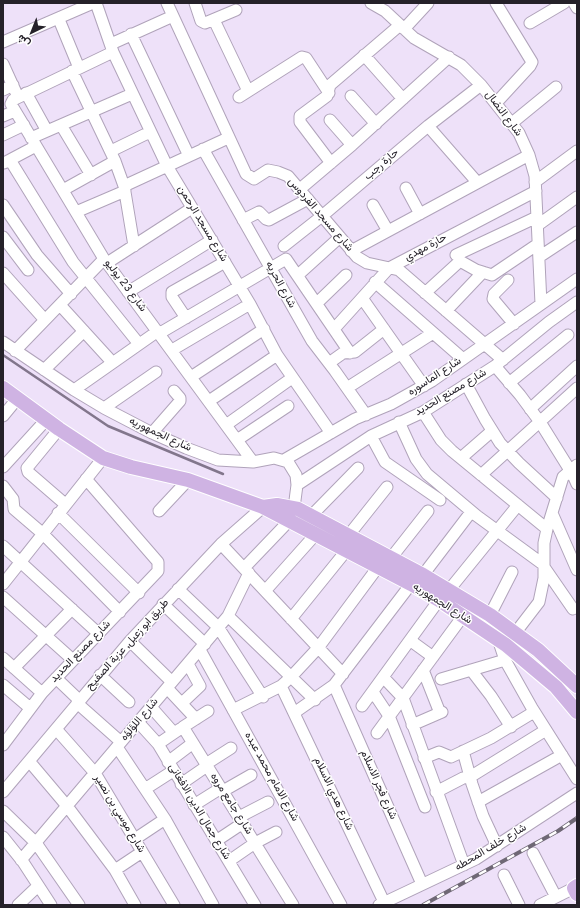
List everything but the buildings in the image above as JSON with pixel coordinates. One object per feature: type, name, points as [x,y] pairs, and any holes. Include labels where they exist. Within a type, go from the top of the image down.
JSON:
[{"type":"main road","name":"شارع الجمهوريه","points":[[3,388],[46,420],[103,458],[131,467],[188,480],[263,507],[411,584],[444,595],[490,615],[538,650],[577,686]]},
{"type":"main road","name":"شارع الجمهوريه","points":[[263,507],[277,505],[294,508],[422,575],[444,595],[463,616],[502,642],[556,687],[577,712]]},
{"type":"street","points":[[3,42],[95,3]]},
{"type":"street","name":"شارع مسجد الرحمن","points":[[95,3],[112,48],[132,94],[167,166],[250,304],[277,355],[330,433]]},
{"type":"street","name":"شارع مسجد الفردوس","points":[[167,3],[244,171],[254,179],[268,170],[288,176],[351,251],[367,263],[399,270],[485,345],[499,363],[509,383],[574,468],[577,484]]},
{"type":"street","points":[[195,3],[202,22],[207,23],[236,10]]},
{"type":"street","points":[[330,163],[299,120],[302,114],[329,93],[330,84],[364,55],[402,27],[428,3]]},
{"type":"street","points":[[496,3],[532,62],[496,103]]},
{"type":"street","points":[[530,23],[564,3]]},
{"type":"street","points":[[574,3],[577,8]]},
{"type":"street","name":"شارع النضال","points":[[377,4],[402,27],[431,49],[449,57],[461,65],[481,85],[512,123],[529,155],[536,186],[541,304]]},
{"type":"street","points":[[3,116],[17,101],[76,70],[112,48],[131,34],[173,16]]},
{"type":"street","points":[[214,20],[244,94],[302,57],[306,58],[329,93]]},
{"type":"street","points":[[60,22],[92,112],[113,156],[124,188],[134,246]]},
{"type":"street","points":[[131,34],[189,156]]},
{"type":"street","points":[[364,55],[403,99]]},
{"type":"street","points":[[300,189],[376,124],[449,57]]},
{"type":"street","points":[[3,64],[8,88],[17,101],[47,131]]},
{"type":"street","name":"حارة رجب","points":[[284,246],[322,216],[428,126],[481,85]]},
{"type":"street","points":[[512,123],[556,87]]},
{"type":"street","points":[[132,94],[47,131],[34,142],[6,161],[86,278],[139,344]]},
{"type":"street","points":[[351,96],[376,124]]},
{"type":"street","name":"شارع 23 يوليو","points":[[17,101],[24,125],[106,261],[253,462]]},
{"type":"street","points":[[330,120],[352,145]]},
{"type":"street","points":[[3,135],[24,125]]},
{"type":"street","points":[[60,125],[91,175]]},
{"type":"street","points":[[428,126],[477,182]]},
{"type":"street","points":[[63,190],[91,175],[113,156],[150,132]]},
{"type":"street","points":[[76,212],[167,166],[228,138]]},
{"type":"street","name":"شارع الحريه","points":[[204,149],[312,341],[366,415]]},
{"type":"street","name":"حارة مهدي","points":[[334,329],[389,268],[536,186],[577,151]]},
{"type":"street","points":[[351,251],[529,155]]},
{"type":"street","points":[[406,188],[420,214]]},
{"type":"street","points":[[243,220],[259,212],[269,220],[308,199]]},
{"type":"street","points":[[456,255],[537,221],[575,202]]},
{"type":"street","points":[[3,205],[37,255],[71,294]]},
{"type":"street","points":[[373,205],[388,231]]},
{"type":"street","points":[[15,351],[86,278],[106,261],[134,246],[192,208]]},
{"type":"street","points":[[539,257],[577,232]]},
{"type":"street","points":[[3,237],[28,270]]},
{"type":"street","points":[[298,275],[340,237]]},
{"type":"street","points":[[128,292],[212,240]]},
{"type":"street","points":[[425,293],[460,261],[490,275],[494,274],[538,244]]},
{"type":"street","points":[[74,390],[139,344],[286,259],[350,353]]},
{"type":"street","points":[[186,318],[172,297],[172,292],[225,262]]},
{"type":"street","points":[[446,311],[483,272]]},
{"type":"street","points":[[3,273],[45,320]]},
{"type":"street","points":[[317,303],[346,275]]},
{"type":"street","points":[[508,280],[494,294],[493,299],[514,324]]},
{"type":"street","name":"شارع الماسوره","points":[[284,460],[330,433],[391,404],[424,386],[577,280]]},
{"type":"street","points":[[376,282],[463,359]]},
{"type":"street","points":[[362,298],[424,386]]},
{"type":"street","points":[[172,350],[250,304]]},
{"type":"street","name":"شارع مصنع الحديد","points":[[297,485],[370,436],[423,412],[499,363],[549,322],[576,304]]},
{"type":"street","points":[[60,305],[112,362]]},
{"type":"street","points":[[191,377],[264,329]]},
{"type":"street","points":[[329,364],[343,353],[355,352],[384,329]]},
{"type":"street","points":[[44,370],[84,331]]},
{"type":"street","points":[[347,388],[433,333]]},
{"type":"street","points":[[509,383],[568,335]]},
{"type":"street","name":"شارع الجمهوريه","points":[[3,342],[74,390],[104,408],[152,433],[218,460],[253,462],[274,458],[284,460]]},
{"type":"street","points":[[209,401],[277,355]]},
{"type":"street","points":[[530,409],[577,366]]},
{"type":"street","points":[[104,408],[156,372]]},
{"type":"street","points":[[226,425],[292,378]]},
{"type":"street","points":[[466,384],[492,431],[508,451],[557,498]]},
{"type":"street","points":[[481,474],[577,388]]},
{"type":"street","points":[[152,433],[180,401],[180,398],[174,391]]},
{"type":"street","points":[[3,416],[17,399]]},
{"type":"street","points":[[237,440],[288,406]]},
{"type":"street","points":[[423,412],[441,440],[547,529]]},
{"type":"street","points":[[3,467],[46,420]]},
{"type":"street","points":[[399,422],[416,458],[427,474],[471,512],[544,566],[573,609]]},
{"type":"street","points":[[59,429],[27,468],[139,593]]},
{"type":"street","points":[[461,458],[492,431]]},
{"type":"street","points":[[370,436],[385,462],[440,500]]},
{"type":"street","points":[[5,577],[21,562],[42,533],[103,458]]},
{"type":"street","points":[[284,460],[293,468],[297,485],[294,508],[288,521]]},
{"type":"street","points":[[311,516],[358,468]]},
{"type":"street","points":[[574,468],[563,477],[547,529],[544,543],[544,578],[539,602],[516,634],[502,642],[505,660],[534,712],[577,779]]},
{"type":"street","name":"شارع مصنع الحديد","points":[[4,740],[42,693],[157,574],[158,562],[86,479]]},
{"type":"street","points":[[159,511],[188,480]]},
{"type":"street","points":[[3,486],[13,499],[14,509],[42,533],[120,612]]},
{"type":"street","points":[[348,536],[386,487]]},
{"type":"street","points":[[3,513],[13,503]]},
{"type":"street","points":[[362,706],[444,595],[518,505]]},
{"type":"street","name":"طريق ابو زعبل, عزبة الصفيح","points":[[3,792],[130,641],[221,544],[263,507]]},
{"type":"street","points":[[390,558],[428,511]]},
{"type":"street","points":[[422,575],[471,512]]},
{"type":"street","points":[[552,513],[577,570]]},
{"type":"street","name":"شارع اللؤلؤه","points":[[21,860],[228,616],[246,571],[288,521]]},
{"type":"street","points":[[265,591],[315,535]]},
{"type":"street","points":[[221,544],[343,674]]},
{"type":"street","points":[[3,546],[99,634]]},
{"type":"street","points":[[291,618],[346,550]]},
{"type":"street","points":[[234,710],[281,686],[291,677],[318,648],[378,568]]},
{"type":"street","points":[[490,615],[512,572]]},
{"type":"street","points":[[294,713],[315,700],[334,685],[411,584]]},
{"type":"street","points":[[178,589],[218,627],[262,697]]},
{"type":"street","points":[[3,597],[73,660]]},
{"type":"street","name":"شارع الامام محمد عبده","points":[[164,604],[202,647],[234,710],[341,905]]},
{"type":"street","points":[[14,668],[72,609]]},
{"type":"street","points":[[228,616],[315,700]]},
{"type":"street","points":[[376,733],[463,616]]},
{"type":"street","points":[[130,641],[170,685],[182,703],[196,719]]},
{"type":"street","points":[[411,641],[433,657]]},
{"type":"street","points":[[3,658],[42,693]]},
{"type":"street","points":[[441,679],[505,660]]},
{"type":"street","points":[[182,703],[200,686],[188,664]]},
{"type":"street","points":[[412,725],[441,713],[424,670]]},
{"type":"street","points":[[471,670],[491,696],[511,727]]},
{"type":"street","points":[[100,675],[129,702]]},
{"type":"street","points":[[56,678],[119,745],[145,789],[165,818],[213,905]]},
{"type":"street","points":[[384,678],[403,698],[464,866]]},
{"type":"street","points":[[3,685],[30,708]]},
{"type":"street","name":"شارع فجر الاسلام","points":[[334,685],[422,884]]},
{"type":"street","name":"شارع هدي الاسلام","points":[[281,686],[382,904]]},
{"type":"street","points":[[373,692],[389,716],[425,807]]},
{"type":"street","name":"شارع جامع مروه","points":[[151,707],[193,743],[292,902]]},
{"type":"street","points":[[158,744],[208,711]]},
{"type":"street","points":[[424,758],[439,752],[450,757],[511,727],[534,712]]},
{"type":"street","name":"شارع جمال الدين الافغانى","points":[[138,722],[158,744],[255,905]]},
{"type":"street","name":"شارع موسي بن نصير","points":[[56,729],[95,773],[174,905]]},
{"type":"street","points":[[436,792],[462,778],[470,777],[546,730]]},
{"type":"street","points":[[145,789],[171,766],[193,743]]},
{"type":"street","points":[[182,784],[231,748]]},
{"type":"street","points":[[463,751],[478,802],[498,846]]},
{"type":"street","points":[[478,802],[562,755]]},
{"type":"street","points":[[29,761],[67,806],[114,870],[135,905]]},
{"type":"street","points":[[194,805],[251,775]]},
{"type":"street","name":"شارع خلف المحطه","points":[[382,904],[422,884],[464,866],[498,846],[577,793]]},
{"type":"street","points":[[216,841],[241,820],[268,802]]},
{"type":"street","points":[[3,810],[36,843],[80,905]]},
{"type":"street","points":[[135,839],[165,818]]},
{"type":"street","points":[[229,861],[255,843],[276,832]]},
{"type":"street","points":[[3,837],[21,860],[51,905]]},
{"type":"street","points":[[114,870],[142,852]]},
{"type":"street","points":[[533,853],[556,897]]},
{"type":"street","points":[[504,875],[519,905]]},
{"type":"street","points":[[18,905],[38,886]]},
{"type":"street","points":[[540,905],[556,897],[576,890]]},
{"type":"street","points":[[280,905],[292,902]]},
{"type":"waterway","points":[[3,355],[108,426],[223,474]]},
{"type":"railway","points":[[423,905],[558,831],[577,818]]}]
